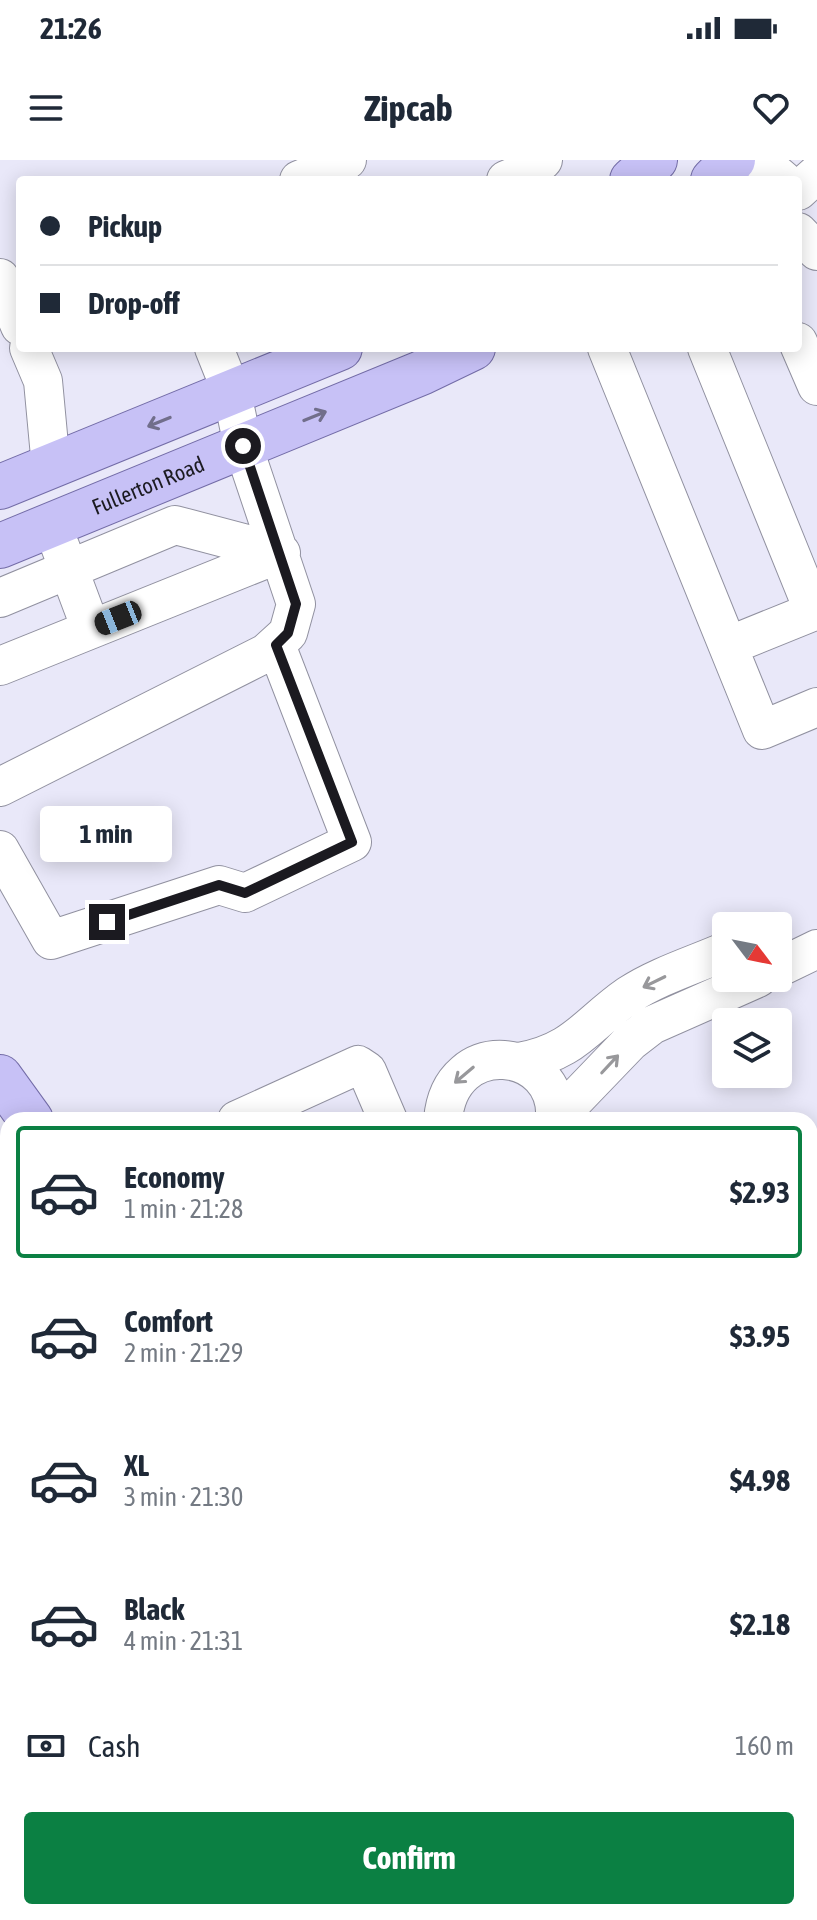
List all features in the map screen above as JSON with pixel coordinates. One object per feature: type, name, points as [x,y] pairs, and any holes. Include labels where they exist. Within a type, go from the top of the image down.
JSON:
[{"type":"main road","points":[[717,176],[733,160]]},
{"type":"main road","points":[[0,487],[330,352]]},
{"type":"main road","name":"Fullerton Road","points":[[0,546],[464,352]]},
{"type":"main road","points":[[0,1077],[25,1112]]},
{"type":"lane","points":[[309,176],[347,160]]},
{"type":"lane","points":[[513,176],[543,160]]},
{"type":"lane","points":[[759,160],[778,176]]},
{"type":"lane","points":[[802,187],[817,174]]},
{"type":"lane","points":[[802,236],[817,251]]},
{"type":"lane","points":[[0,278],[16,316]]},
{"type":"lane","points":[[802,351],[817,386]]},
{"type":"lane","points":[[31,352],[43,381],[51,467]]},
{"type":"lane","points":[[0,787],[266,653],[288,633],[296,604],[243,446],[232,393],[216,352]]},
{"type":"lane","points":[[609,352],[762,730],[817,707]]},
{"type":"lane","points":[[709,352],[815,611],[728,646]]},
{"type":"lane","points":[[51,525],[91,629]]},
{"type":"lane","points":[[0,598],[175,525],[281,553]]},
{"type":"lane","points":[[0,666],[281,553]]},
{"type":"lane","points":[[1,853],[51,940],[219,885],[245,893],[352,842],[276,645]]},
{"type":"lane","points":[[792,935],[817,934]]},
{"type":"lane","points":[[792,961],[817,949]]},
{"type":"lane","points":[[443,1112],[445,1097],[462,1072],[489,1060],[519,1062],[543,1058],[570,1044],[628,996],[712,957]]},
{"type":"lane","points":[[563,1112],[630,1042],[652,1025],[726,992]]},
{"type":"lane","points":[[519,1062],[544,1079],[556,1112]]},
{"type":"lane","points":[[255,1112],[358,1065],[367,1071],[385,1112]]},
{"type":"route","points":[[107,922],[219,885],[245,893],[352,842],[276,645],[288,633],[296,604],[243,446]]}]
